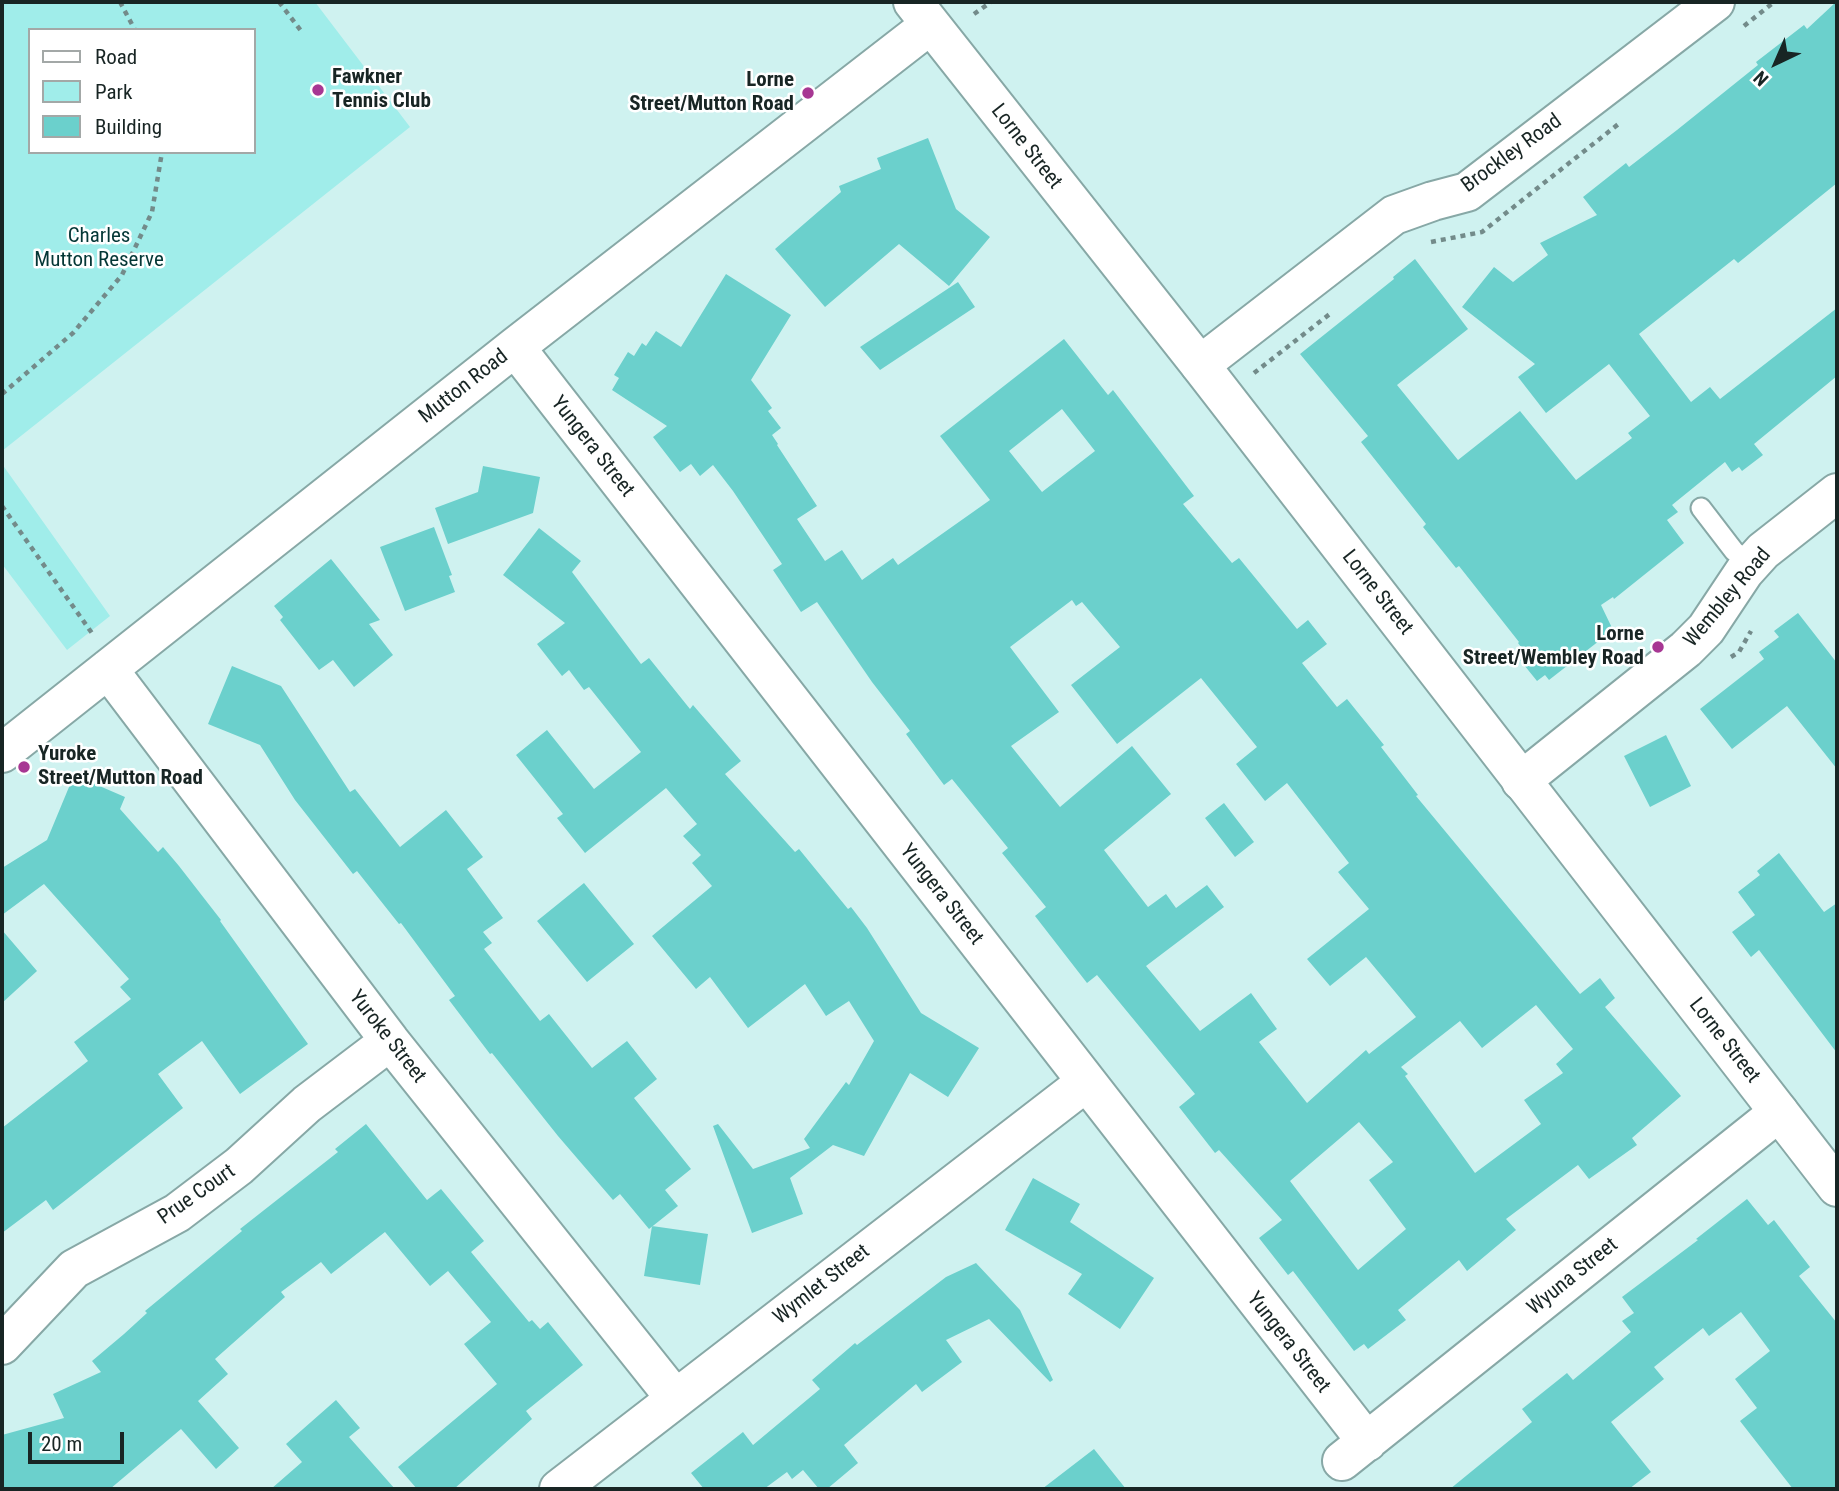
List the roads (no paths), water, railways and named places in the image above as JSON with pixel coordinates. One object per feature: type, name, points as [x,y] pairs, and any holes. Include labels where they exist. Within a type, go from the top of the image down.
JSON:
[{"type":"street","name":"Brockley Road","points":[[1200,365],[1394,215],[1467,192],[1715,2]]},
{"type":"street","name":"Lorne Street","points":[[923,10],[1837,1186]]},
{"type":"street","name":"Mutton Road","points":[[2,753],[515,347],[923,10]]},
{"type":"street","name":"Yungera Street","points":[[515,347],[1086,1083],[1354,1452]]},
{"type":"street","name":"Wembley Road","points":[[1521,781],[1686,649],[1706,629],[1763,551],[1837,494]]},
{"type":"street","name":"Yuroke Street","points":[[108,669],[390,1041],[675,1398]]},
{"type":"street","name":"Prue Court","points":[[2,1345],[74,1269],[177,1213],[239,1166],[307,1104],[390,1041]]},
{"type":"street","name":"Wymlet Street","points":[[559,1489],[1086,1083]]},
{"type":"street","name":"Wyuna Street","points":[[1354,1452],[1779,1112]]},
{"type":"lane","points":[[1701,508],[1734,551],[1751,565]]},
{"type":"place","name":"Fawkner Tennis Club","points":[[318,90]]},
{"type":"place","name":"Lorne Street/Mutton Road","points":[[808,93]]},
{"type":"place","name":"Lorne Street/Wembley Road","points":[[1658,647]]},
{"type":"place","name":"Yuroke Street/Mutton Road","points":[[24,767]]},
{"type":"park label","name":"Charles Mutton Reserve","points":[[99,249]]}]
